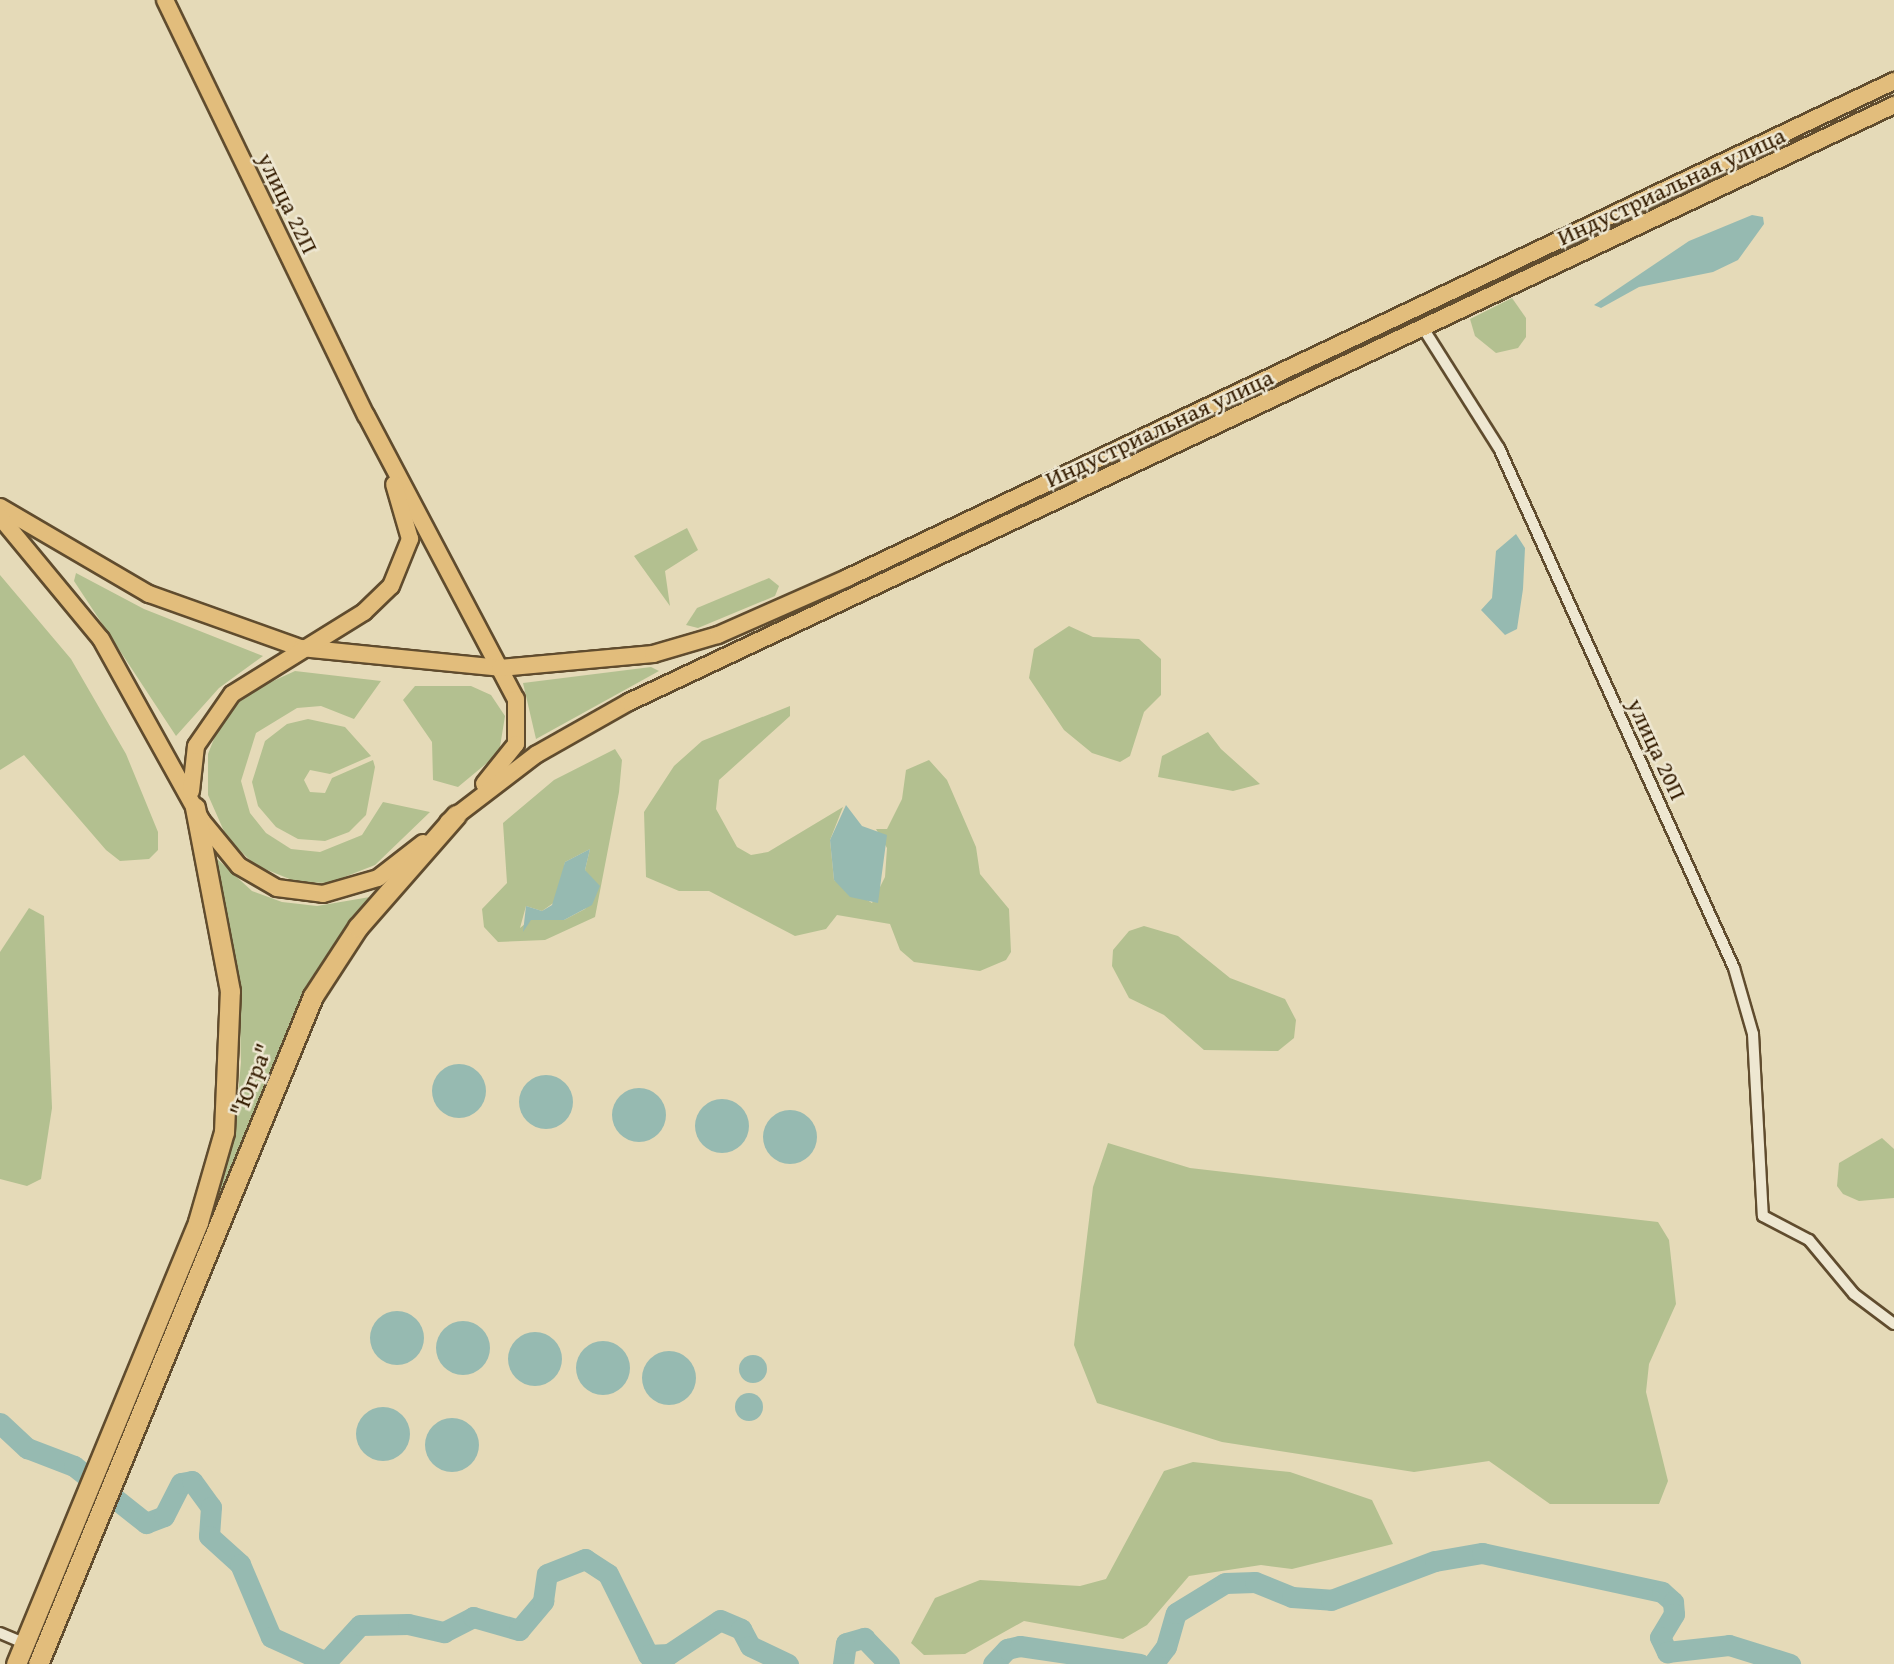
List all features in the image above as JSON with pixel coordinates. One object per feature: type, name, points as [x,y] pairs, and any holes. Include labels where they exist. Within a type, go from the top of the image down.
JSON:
[{"type":"highway","name":"\"Югра\"","points":[[114,1445],[198,1222],[229,1105],[230,991],[195,807]]},
{"type":"highway","name":"\"Югра\"","points":[[114,1445],[313,996],[358,927],[456,815]]},
{"type":"highway","points":[[16,1664],[77,1534],[114,1445]]},
{"type":"highway","points":[[38,1664],[77,1534]]},
{"type":"main road","name":"улица 22П","points":[[166,3],[366,415],[500,668],[520,712],[516,744],[456,815]]},
{"type":"main road","name":"Индустриальная улица","points":[[0,507],[149,594],[301,648],[500,668],[653,654],[742,625],[1894,81]]},
{"type":"main road","name":"Индустриальная улица","points":[[456,815],[550,746],[629,702],[1894,105]]},
{"type":"main road","name":"улица 22П","points":[[195,807],[191,764],[209,719],[245,683],[371,607],[406,558],[404,509],[366,415]]},
{"type":"main road","points":[[0,517],[101,639],[195,807],[234,862],[292,892],[354,888],[412,852],[456,815]]},
{"type":"street","name":"улица 20П","points":[[1423,328],[1504,458],[1734,968],[1755,1049],[1763,1216],[1810,1240],[1854,1294],[1894,1324]]},
{"type":"street","points":[[0,1633],[24,1643]]},
{"type":"green space","points":[[1512,298],[1526,318],[1526,337],[1518,348],[1496,353],[1475,336],[1470,319]]},
{"type":"green space","points":[[687,528],[698,550],[665,571],[670,606],[634,556]]},
{"type":"green space","points":[[76,573],[144,609],[263,656],[219,688],[176,736],[74,581]]},
{"type":"green space","points":[[0,575],[71,659],[126,754],[158,832],[158,850],[149,859],[120,861],[106,850],[24,755],[0,770]]},
{"type":"green space","points":[[769,578],[779,586],[775,596],[698,628],[686,625],[697,608]]},
{"type":"green space","points":[[1069,626],[1093,637],[1139,639],[1161,659],[1161,695],[1144,712],[1130,756],[1120,762],[1092,753],[1064,730],[1029,678],[1034,649]]},
{"type":"green space","points":[[651,667],[659,671],[536,739],[523,683]]},
{"type":"green space","points":[[295,671],[381,681],[354,719],[321,706],[297,708],[256,733],[241,781],[250,813],[266,833],[291,849],[320,852],[362,835],[383,802],[430,812],[375,865],[329,883],[297,882],[255,865],[227,838],[208,795],[208,754],[221,721],[247,693]]},
{"type":"green space","points":[[415,686],[471,686],[491,695],[505,716],[499,753],[458,787],[433,780],[432,742],[403,700]]},
{"type":"green space","points":[[790,706],[790,716],[719,780],[716,809],[737,847],[751,855],[768,852],[843,807],[830,840],[834,880],[872,903],[885,877],[887,848],[876,829],[887,829],[902,799],[906,770],[929,760],[947,780],[976,847],[980,874],[1009,909],[1011,952],[1006,960],[980,971],[914,962],[900,950],[890,924],[837,915],[826,929],[795,936],[709,891],[679,891],[646,877],[644,812],[674,766],[702,741]]},
{"type":"green space","points":[[308,719],[345,727],[371,756],[330,774],[310,770],[304,780],[310,792],[325,793],[332,778],[373,760],[375,767],[366,815],[349,832],[325,841],[298,839],[276,827],[258,806],[252,782],[265,741],[287,724]]},
{"type":"green space","points":[[1208,732],[1221,749],[1260,784],[1233,791],[1158,777],[1162,756]]},
{"type":"green space","points":[[615,749],[622,760],[619,792],[595,917],[545,940],[498,942],[484,927],[482,909],[507,883],[503,823],[554,780]],"holes":[[[590,849],[585,870],[596,894],[585,909],[564,920],[531,919],[520,928],[526,906],[542,911],[559,899],[565,862]]]},
{"type":"green space","points":[[216,858],[252,891],[282,902],[317,906],[370,897],[299,1006],[118,1444],[113,1442],[204,1226],[234,1137],[241,1062],[239,986]]},
{"type":"green space","points":[[29,908],[44,916],[52,1108],[41,1179],[27,1186],[0,1179],[0,952]]},
{"type":"green space","points":[[1144,926],[1178,936],[1230,978],[1285,999],[1296,1020],[1294,1038],[1278,1051],[1204,1050],[1164,1015],[1129,998],[1112,966],[1113,950],[1129,931]]},
{"type":"green space","points":[[1882,1138],[1894,1149],[1894,1198],[1859,1201],[1843,1194],[1837,1186],[1839,1163]]},
{"type":"green space","points":[[1108,1143],[1190,1168],[1658,1222],[1669,1240],[1676,1304],[1649,1364],[1646,1392],[1668,1481],[1659,1504],[1550,1504],[1489,1461],[1414,1472],[1222,1442],[1097,1403],[1074,1345],[1093,1187]]},
{"type":"green space","points":[[1193,1462],[1290,1472],[1372,1500],[1393,1544],[1292,1569],[1261,1565],[1189,1576],[1147,1625],[1123,1639],[1024,1621],[965,1654],[924,1655],[911,1643],[935,1598],[980,1580],[1080,1586],[1106,1579],[1164,1471]]},
{"type":"water","points":[[1752,215],[1763,217],[1764,224],[1738,260],[1713,272],[1639,287],[1601,308],[1594,305],[1689,241]]},
{"type":"water","points":[[1516,534],[1525,548],[1523,589],[1517,629],[1505,635],[1481,610],[1492,598],[1496,551]]},
{"type":"water","points":[[846,805],[862,826],[887,835],[878,903],[850,897],[834,880],[830,840]]},
{"type":"water","points":[[590,849],[585,870],[600,886],[592,905],[564,920],[531,920],[523,932],[526,906],[542,911],[552,905],[565,862]]},
{"type":"water","points":[[459,1064],[478,1072],[486,1091],[478,1110],[459,1118],[440,1110],[432,1091],[440,1072]]},
{"type":"water","points":[[546,1075],[565,1083],[573,1102],[565,1121],[546,1129],[527,1121],[519,1102],[527,1083]]},
{"type":"water","points":[[639,1088],[658,1096],[666,1115],[658,1134],[639,1142],[620,1134],[612,1115],[620,1096]]},
{"type":"water","points":[[722,1099],[741,1107],[749,1126],[741,1145],[722,1153],[703,1145],[695,1126],[703,1107]]},
{"type":"water","points":[[790,1110],[809,1118],[817,1137],[809,1156],[790,1164],[771,1156],[763,1137],[771,1118]]},
{"type":"water","points":[[402,1311],[412,1315],[420,1323],[424,1338],[420,1353],[412,1361],[392,1365],[382,1361],[374,1353],[370,1333],[374,1323],[382,1315]]},
{"type":"water","points":[[468,1321],[478,1325],[486,1333],[490,1348],[486,1363],[478,1371],[458,1375],[448,1371],[440,1363],[436,1343],[440,1333],[448,1325]]},
{"type":"water","points":[[540,1332],[550,1336],[558,1344],[562,1359],[558,1374],[550,1382],[530,1386],[520,1382],[512,1374],[508,1354],[512,1344],[520,1336]]},
{"type":"water","points":[[608,1341],[618,1345],[626,1353],[630,1368],[626,1383],[618,1391],[598,1395],[588,1391],[580,1383],[576,1363],[580,1353],[588,1345]]},
{"type":"water","points":[[674,1351],[684,1355],[692,1363],[696,1378],[692,1393],[684,1401],[664,1405],[654,1401],[646,1393],[642,1373],[646,1363],[654,1355]]},
{"type":"water","points":[[753,1355],[763,1359],[767,1369],[763,1379],[753,1383],[743,1379],[739,1369],[743,1359]]},
{"type":"water","points":[[749,1393],[759,1397],[763,1407],[759,1417],[749,1421],[739,1417],[735,1407],[739,1397]]},
{"type":"water","points":[[388,1407],[398,1411],[406,1419],[410,1434],[406,1449],[398,1457],[378,1461],[368,1457],[360,1449],[356,1429],[360,1419],[368,1411]]},
{"type":"water","points":[[457,1418],[467,1422],[475,1430],[479,1445],[475,1460],[467,1468],[447,1472],[437,1468],[429,1460],[425,1440],[429,1430],[437,1422]]},
{"type":"waterway","points":[[0,1423],[27,1448],[74,1466],[146,1523],[164,1516],[181,1483],[192,1481],[211,1507],[209,1536],[240,1564],[271,1637],[326,1662],[360,1625],[408,1624],[444,1632],[473,1617],[519,1630],[543,1601],[547,1574],[585,1559],[608,1574],[648,1655],[669,1654],[720,1620],[741,1629],[750,1646],[788,1664]]},
{"type":"waterway","points":[[1153,1664],[1166,1647],[1176,1613],[1225,1583],[1255,1582],[1292,1597],[1331,1600],[1435,1561],[1482,1553],[1662,1592],[1673,1602],[1674,1614],[1660,1637],[1667,1652],[1729,1645],[1790,1664]]},
{"type":"waterway","points":[[843,1664],[846,1643],[864,1638],[889,1664]]},
{"type":"waterway","points":[[993,1664],[1007,1649],[1020,1646],[1140,1664]]}]
